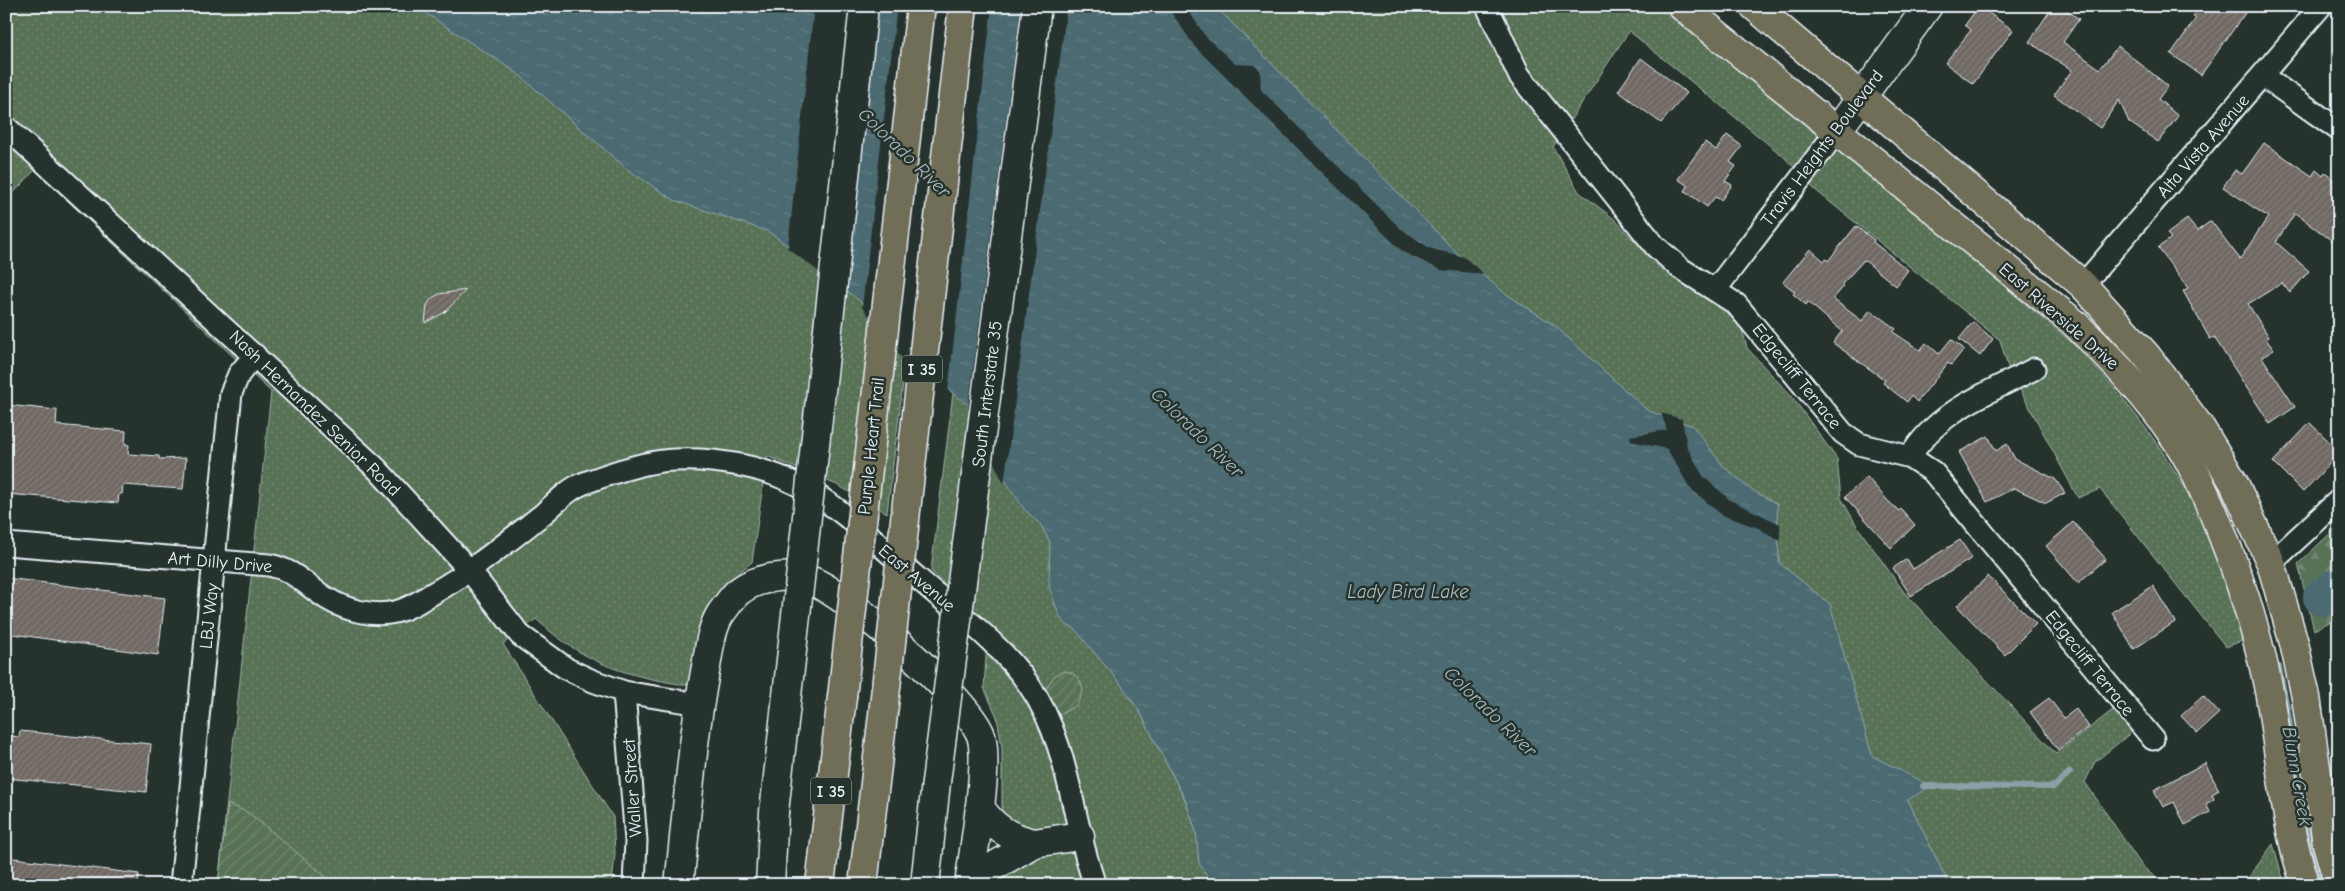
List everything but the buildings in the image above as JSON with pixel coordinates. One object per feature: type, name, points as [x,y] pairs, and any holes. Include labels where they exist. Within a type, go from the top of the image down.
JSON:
[{"type":"main road","points":[[770,885],[774,812],[864,6]]},
{"type":"main road","name":"Purple Heart Trail","points":[[820,885],[920,6]]},
{"type":"main road","name":"I 35","points":[[863,885],[963,6]]},
{"type":"main road","name":"South Interstate 35","points":[[925,885],[936,782],[1037,6]]},
{"type":"main road","name":"East Riverside Drive","points":[[1682,6],[2073,322],[2110,357],[2140,391],[2176,439],[2199,480],[2243,588],[2270,696],[2287,814],[2306,885]]},
{"type":"main road","name":"East Riverside Drive","points":[[1754,6],[2083,285],[2146,355],[2200,427],[2234,483],[2272,563],[2294,643],[2306,697],[2326,844],[2339,885]]},
{"type":"main road","name":"Travis Heights Boulevard","points":[[1837,131],[1928,6]]},
{"type":"main road","points":[[679,885],[699,704],[711,638],[720,614],[738,592],[764,579],[807,579],[833,593],[869,619],[942,683],[966,710],[981,734],[984,748],[980,807],[969,885]]},
{"type":"main road","points":[[980,807],[987,819],[1012,837],[1034,843]]},
{"type":"main road","points":[[976,885],[989,869],[1034,843],[1080,836]]},
{"type":"street","name":"Edgecliff Terrace","points":[[1487,6],[1519,75],[1655,246],[1680,268],[1716,289],[1745,313],[1843,433],[1859,444],[1910,457],[1933,472],[2152,740]]},
{"type":"street","name":"Alta Vista Avenue","points":[[2083,285],[2321,6]]},
{"type":"street","points":[[2263,76],[2339,130]]},
{"type":"street","name":"Nash Hernandez Senior Road","points":[[6,127],[377,468],[470,571],[520,635],[567,669],[624,692],[699,704]]},
{"type":"street","name":"Travis Heights Boulevard","points":[[1716,289],[1837,131]]},
{"type":"street","name":"LBJ Way","points":[[182,885],[231,393],[239,374],[255,355]]},
{"type":"street","points":[[1910,457],[1925,434],[1949,414],[2034,369]]},
{"type":"street","name":"East Avenue","points":[[470,571],[579,485],[630,469],[671,460],[720,462],[762,471],[798,484],[831,505],[976,628],[1029,685],[1047,720],[1059,750],[1070,785],[1080,836],[1095,885]]},
{"type":"street","points":[[2272,563],[2339,500]]},
{"type":"street","name":"Art Dilly Drive","points":[[6,544],[269,565],[284,568],[326,598],[347,609],[369,613],[395,612],[415,604],[470,571]]},
{"type":"street","name":"Waller Street","points":[[624,692],[636,841],[634,885]]},
{"type":"green space","points":[[6,6],[415,6],[517,73],[627,169],[674,200],[767,231],[775,236],[860,301],[906,359],[887,513],[837,485],[767,456],[752,562],[722,589],[707,614],[694,682],[685,685],[662,681],[642,677],[605,665],[571,646],[536,619],[503,644],[613,817],[615,854],[612,885],[218,885],[271,392],[35,170],[6,201]]},
{"type":"green space","points":[[1215,6],[1657,6],[1714,52],[1794,110],[2071,342],[2128,405],[2146,428],[2177,475],[2210,540],[2226,582],[2244,640],[2226,647],[2100,489],[2078,498],[2008,367],[2000,340],[1814,189],[1784,157],[1629,31],[1553,147],[1579,192],[1613,218],[1650,257],[1692,289],[1720,305],[1732,315],[1742,329],[1747,348],[1793,398],[1837,459],[1841,498],[1857,526],[1904,592],[2056,754],[2114,709],[2133,731],[2095,762],[2085,782],[2142,866],[2164,885],[1949,885],[1908,800],[1930,786],[1872,756],[1830,604],[1779,563],[1777,504],[1750,489],[1723,466],[1693,426],[1648,411],[1554,325],[1506,294],[1465,261]]},
{"type":"green space","points":[[953,393],[969,405],[1024,509],[1041,525],[1050,542],[1049,565],[1053,600],[1060,616],[1068,626],[1073,627],[1120,683],[1140,712],[1185,800],[1196,831],[1199,863],[1213,885],[993,883],[1002,810],[1002,748],[997,717],[984,688],[988,626],[931,571]]},
{"type":"green space","points":[[2339,525],[2339,617],[2314,630],[2298,564]]},
{"type":"green space","points":[[1067,671],[1076,677],[1081,683],[1083,690],[1077,705],[1059,715],[1045,690],[1055,675]]},
{"type":"green space","points":[[228,804],[249,813],[336,885],[218,885]]},
{"type":"green space","points":[[2273,844],[2285,885],[2243,885]]},
{"type":"water","name":"Lady Bird Lake","points":[[415,6],[1215,6],[1465,261],[1506,294],[1554,325],[1648,411],[1693,426],[1723,466],[1750,489],[1777,504],[1779,563],[1830,604],[1872,756],[1931,786],[1908,800],[1949,885],[1213,885],[1199,863],[1196,831],[1185,799],[1140,712],[1120,683],[1073,627],[1068,626],[1060,617],[1049,587],[1050,542],[1041,525],[1024,509],[1005,480],[969,405],[906,359],[860,301],[775,236],[767,231],[674,200],[627,169],[517,73]]},
{"type":"water","points":[[2339,572],[2339,596],[2327,604],[2318,586]]},
{"type":"pier","points":[[814,6],[873,6],[842,289],[786,247],[788,247]]},
{"type":"pier","points":[[897,6],[992,6],[948,392],[904,361],[862,307]]},
{"type":"pier","points":[[1021,6],[1067,6],[1004,484],[968,408]]},
{"type":"pier","points":[[1164,6],[1185,6],[1206,37],[1235,64],[1254,65],[1260,70],[1261,90],[1400,228],[1429,248],[1464,257],[1484,274],[1441,270],[1403,252],[1195,47],[1173,15]]},
{"type":"pier","points":[[1661,413],[1682,419],[1687,447],[1703,476],[1730,500],[1780,524],[1780,541],[1758,528],[1722,515],[1690,488],[1667,449],[1631,441],[1630,436],[1667,430]]},
{"type":"waterway","name":"Blunn Creek","points":[[2322,597],[2339,586]]},
{"type":"waterway","name":"Blunn Creek","points":[[2279,667],[2289,718],[2300,802],[2321,885]]},
{"type":"waterway","points":[[1923,786],[2054,787],[2070,772]]},
{"type":"water label","name":"Colorado River","points":[[905,152]]},
{"type":"water label","name":"Colorado River","points":[[1198,432]]},
{"type":"water label","name":"Colorado River","points":[[1491,711]]}]
